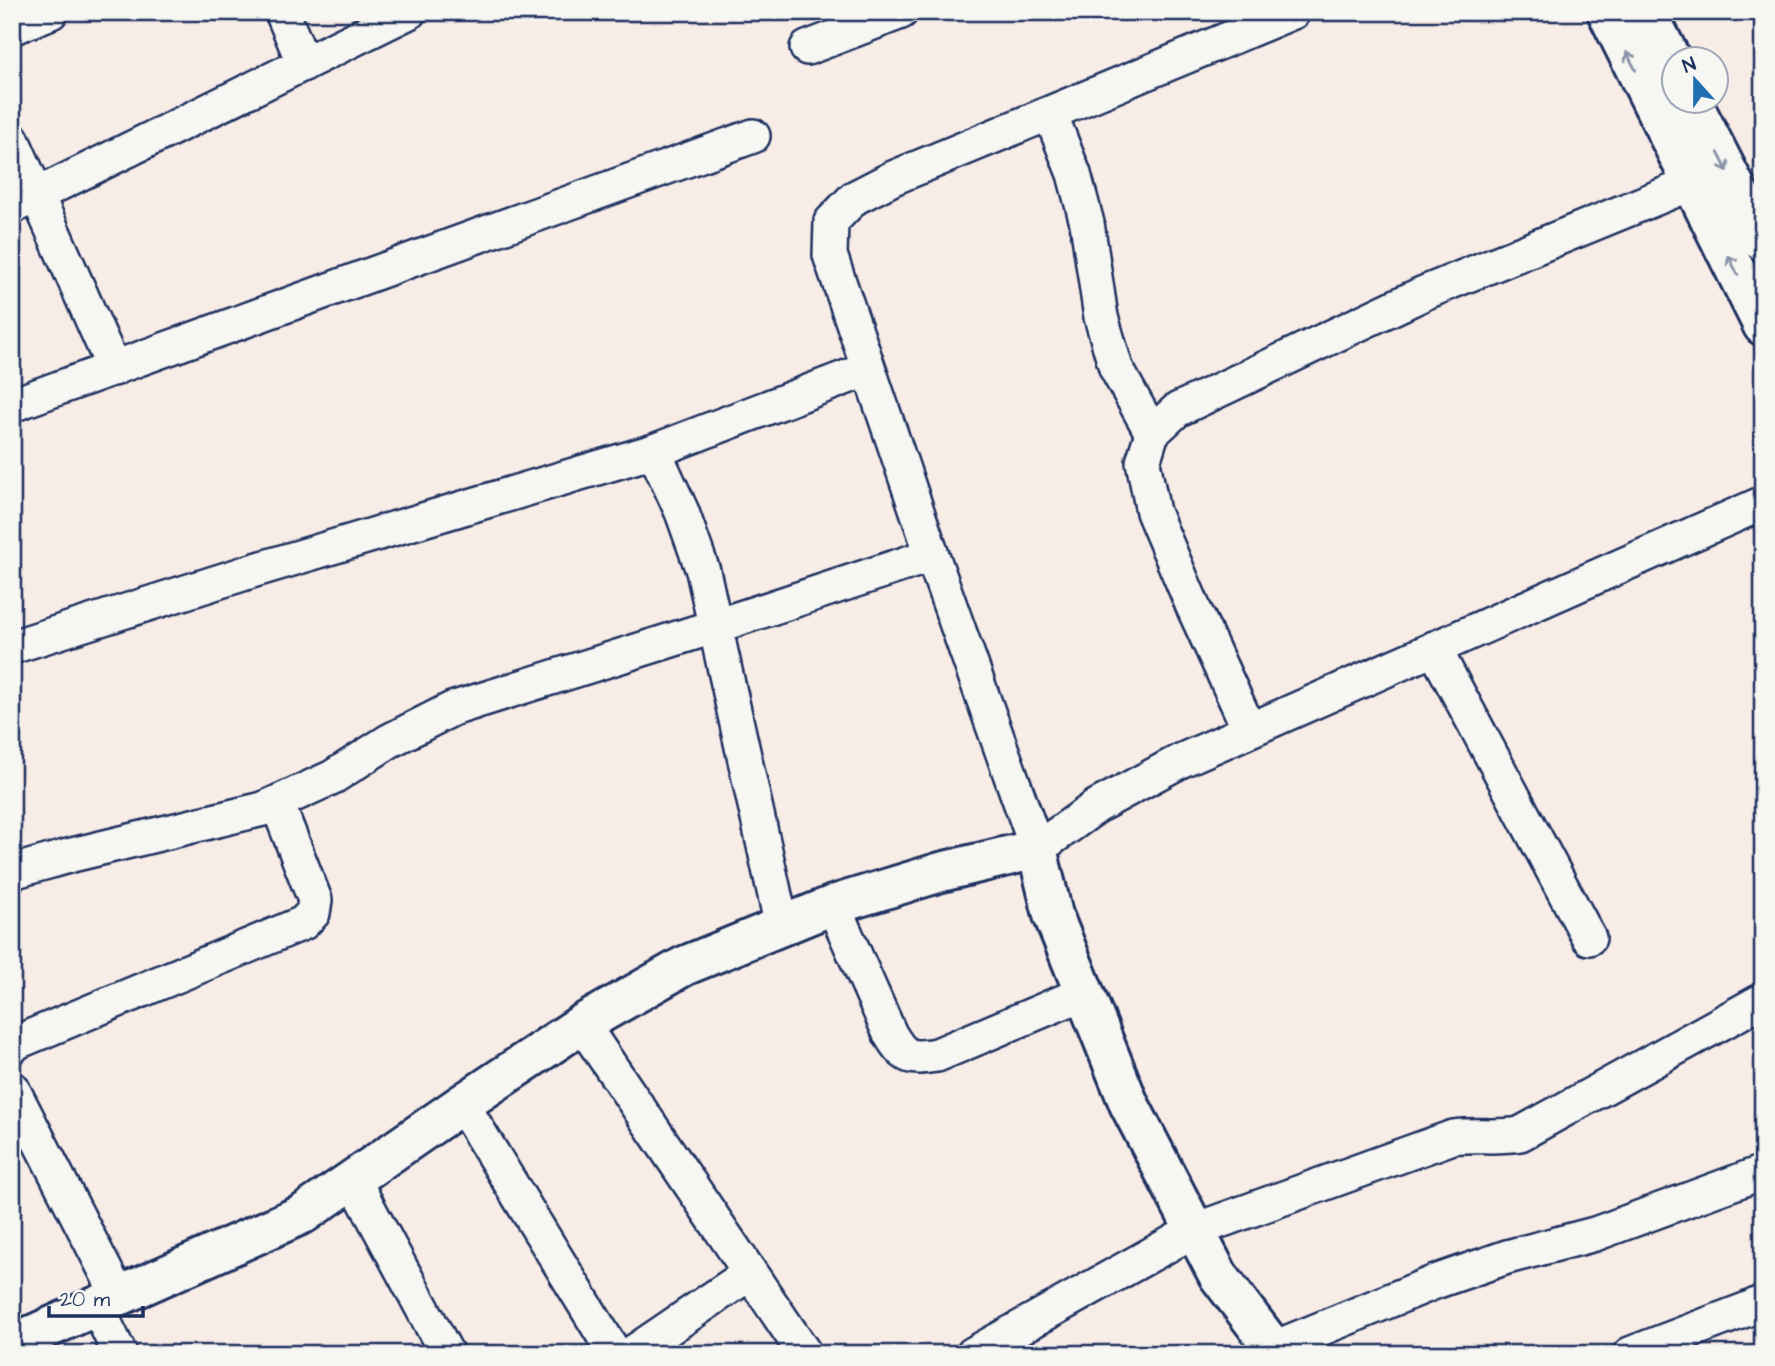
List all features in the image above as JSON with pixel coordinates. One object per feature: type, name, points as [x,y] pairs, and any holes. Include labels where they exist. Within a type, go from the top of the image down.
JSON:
[{"type":"street","points":[[12,28],[51,12]]},
{"type":"street","points":[[282,12],[304,64]]},
{"type":"street","points":[[25,201],[409,12]]},
{"type":"street","points":[[807,48],[901,12]]},
{"type":"street","points":[[1293,12],[893,178],[855,198],[831,222],[830,255],[932,555],[1037,849],[1053,915],[1084,993],[1129,1104],[1218,1275],[1276,1351],[1435,1282],[1507,1257],[1608,1230],[1763,1172]]},
{"type":"street","points":[[1607,12],[1763,326]]},
{"type":"street","points":[[1647,12],[1664,46]]},
{"type":"street","points":[[1051,113],[1074,174],[1087,223],[1101,317],[1116,368],[1152,433]]},
{"type":"street","points":[[1699,116],[1762,238]]},
{"type":"street","points":[[12,404],[753,136]]},
{"type":"street","points":[[12,139],[25,201],[114,369]]},
{"type":"street","points":[[1249,729],[1153,512],[1143,462],[1152,433],[1177,410],[1424,293],[1693,183]]},
{"type":"street","points":[[12,648],[252,571],[654,451],[868,369]]},
{"type":"street","points":[[654,451],[682,512],[703,571],[782,927]]},
{"type":"street","points":[[12,1343],[303,1214],[582,1024],[684,966],[833,905],[941,872],[1037,849],[1097,806],[1180,761],[1763,503]]},
{"type":"street","points":[[12,872],[262,809],[333,776],[389,741],[452,709],[932,555]]},
{"type":"street","points":[[1434,648],[1589,938]]},
{"type":"street","points":[[12,1047],[15,1043],[303,923],[313,913],[315,900],[277,803]]},
{"type":"street","points":[[833,905],[890,1034],[900,1051],[913,1058],[937,1055],[1084,993]]},
{"type":"street","points":[[973,1354],[1195,1230],[1453,1137],[1502,1137],[1520,1134],[1763,1000]]},
{"type":"street","points":[[582,1024],[806,1354]]},
{"type":"street","points":[[12,1088],[108,1302],[120,1354]]},
{"type":"street","points":[[462,1104],[615,1354]]},
{"type":"street","points":[[353,1179],[447,1354]]},
{"type":"street","points":[[631,1354],[750,1273]]},
{"type":"street","points":[[1630,1354],[1763,1302]]}]
